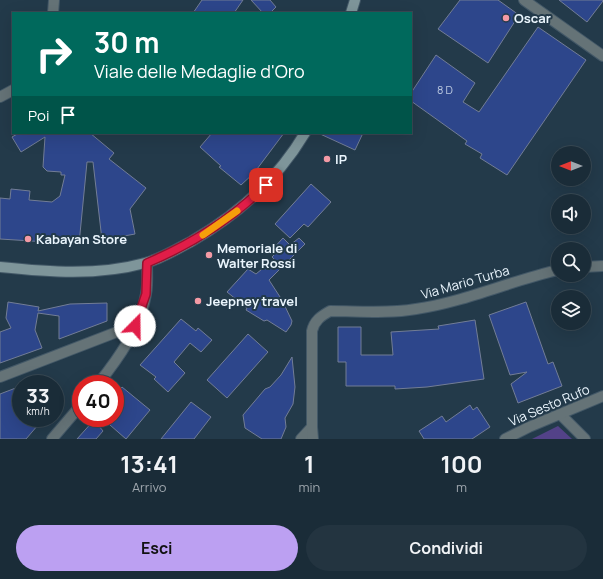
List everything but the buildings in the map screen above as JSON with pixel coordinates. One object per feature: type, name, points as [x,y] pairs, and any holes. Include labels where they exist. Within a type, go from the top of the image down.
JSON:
[{"type":"main road","points":[[351,12],[355,0]]},
{"type":"main road","points":[[0,267],[73,272],[110,270],[147,263],[209,231],[244,205],[279,170],[304,134]]},
{"type":"street","points":[[54,0],[54,12]]},
{"type":"street","points":[[524,0],[603,56]]},
{"type":"street","points":[[0,98],[12,91]]},
{"type":"street","points":[[105,375],[118,357],[135,326],[146,294],[147,263]]},
{"type":"street","points":[[591,267],[603,266]]},
{"type":"street","name":"Via Mario Turba","points":[[312,427],[312,331],[318,319],[330,311],[415,310],[458,300],[510,282],[551,272]]},
{"type":"street","points":[[0,376],[135,326]]},
{"type":"street","name":"Via Sesto Rufo","points":[[505,439],[529,427],[561,415],[603,396]]},
{"type":"street","points":[[561,415],[585,439]]},
{"type":"street","points":[[52,439],[72,416]]},
{"type":"street","points":[[301,439],[312,427]]},
{"type":"street","points":[[312,427],[313,439]]},
{"type":"shaded area","points":[[558,426],[572,439],[532,439]]},
{"type":"slow traffic","points":[[203,235],[218,226],[237,211]]},
{"type":"place","name":"Oscar","points":[[506,18]]},
{"type":"place","name":"IP","points":[[327,159]]},
{"type":"place","name":"Kabayan Store","points":[[28,239]]},
{"type":"place","name":"Memoriale di Walter Rossi","points":[[209,255]]},
{"type":"place","name":"Jeepney travel","points":[[198,301]]},
{"type":"route","points":[[135,326],[146,294],[147,263],[175,250],[218,226],[266,185]]}]
